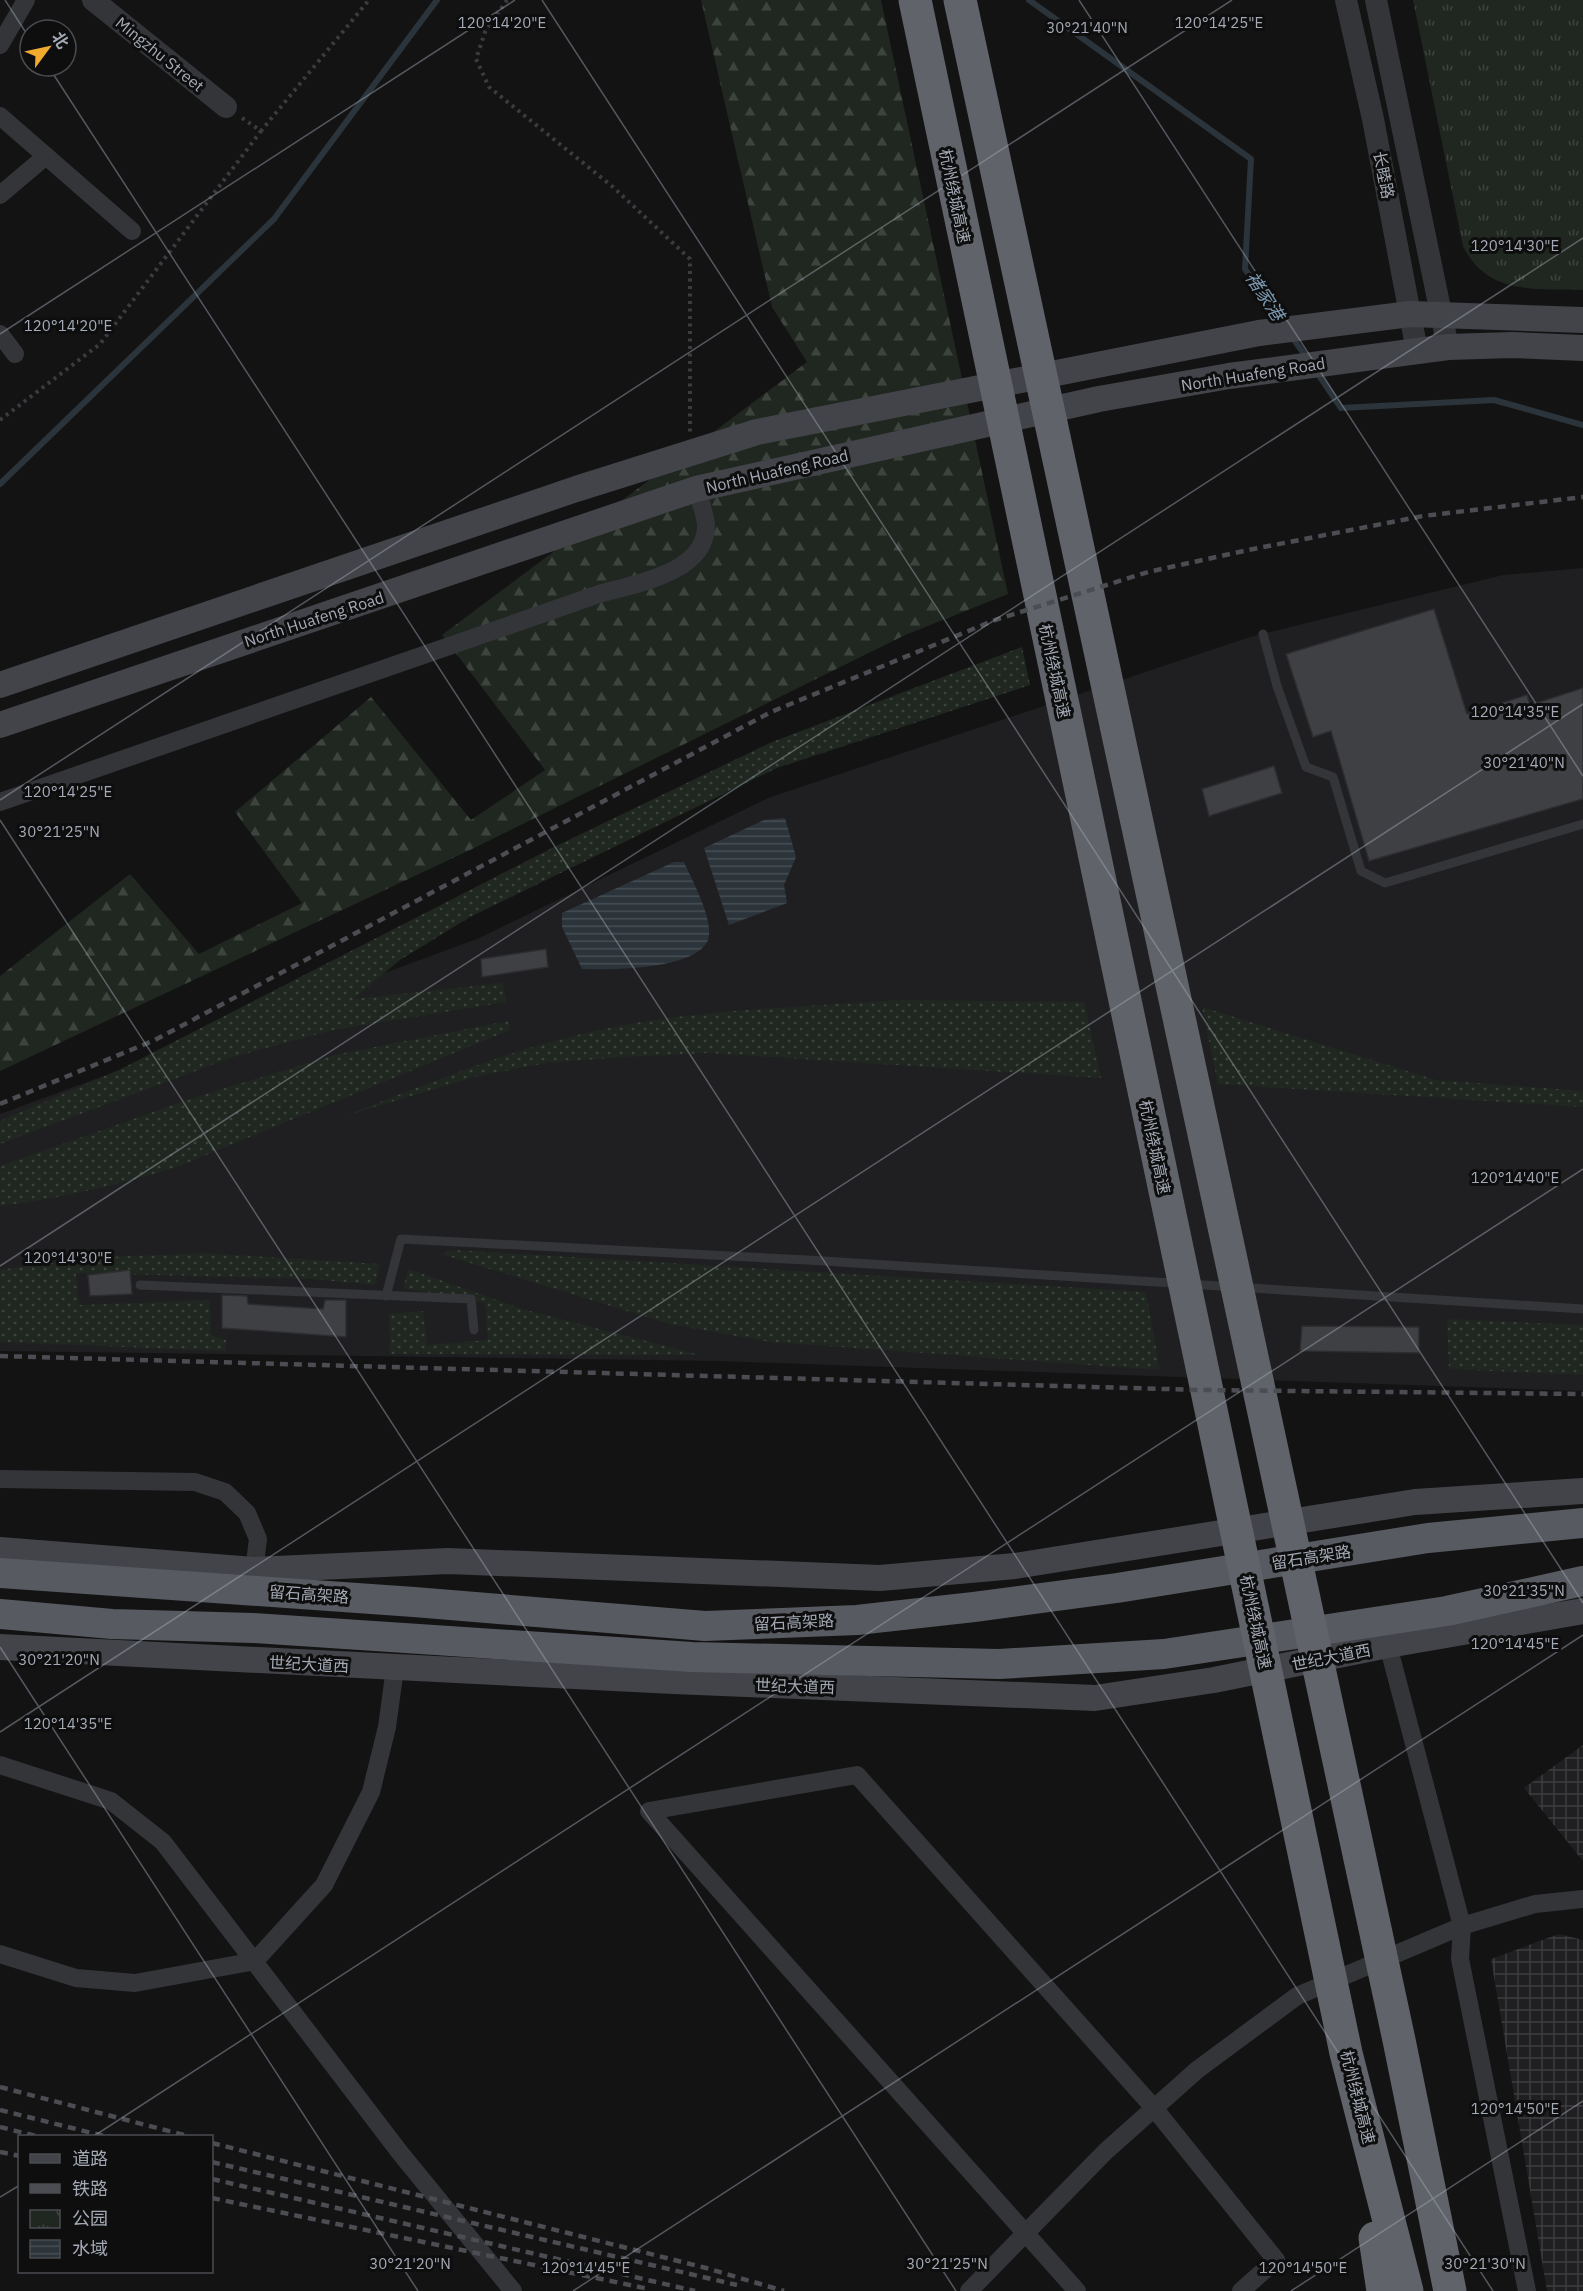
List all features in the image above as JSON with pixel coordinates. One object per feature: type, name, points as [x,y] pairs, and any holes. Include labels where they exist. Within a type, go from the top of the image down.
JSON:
[{"type":"highway","name":"杭州绕城高速","points":[[915,0],[1346,2053],[1407,2291]]},
{"type":"highway","points":[[960,0],[1399,2040],[1450,2291]]},
{"type":"highway","name":"留石高架路","points":[[0,1573],[402,1601],[705,1626],[857,1620],[1117,1588],[1428,1538],[1583,1523]]},
{"type":"highway","points":[[254,1570],[857,1620]]},
{"type":"highway","name":"留石高架路","points":[[0,1614],[112,1624],[253,1628],[692,1657],[999,1664],[1164,1654],[1447,1611],[1583,1581]]},
{"type":"highway","points":[[1399,2040],[1430,2128],[1468,2291]]},
{"type":"highway","points":[[1346,2053],[1383,2291]]},
{"type":"main road","points":[[0,685],[565,493],[757,432],[1259,333],[1410,314],[1442,313],[1583,320]]},
{"type":"main road","name":"North Huafeng Road","points":[[0,725],[696,489],[1099,399],[1280,369],[1448,347],[1512,345],[1583,348]]},
{"type":"main road","points":[[0,1550],[254,1570],[448,1561],[880,1578],[1015,1566],[1415,1502],[1583,1491]]},
{"type":"main road","name":"世纪大道西","points":[[0,1647],[395,1668],[1095,1698],[1214,1680],[1388,1645],[1583,1611]]},
{"type":"street","points":[[0,45],[26,0]]},
{"type":"street","name":"Mingzhu Street","points":[[93,0],[226,107]]},
{"type":"street","name":"长睦路","points":[[1346,0],[1373,119],[1417,351]]},
{"type":"street","name":"长睦路","points":[[1376,0],[1448,347]]},
{"type":"street","points":[[0,116],[132,231]]},
{"type":"street","points":[[0,195],[46,156]]},
{"type":"street","points":[[0,334],[15,354]]},
{"type":"street","points":[[0,802],[599,594],[678,570],[697,550],[706,526],[696,489]]},
{"type":"street","points":[[0,1479],[195,1482],[225,1492],[247,1513],[258,1539],[254,1570]]},
{"type":"street","points":[[1388,1645],[1462,1926],[1460,1959],[1527,2291]]},
{"type":"street","points":[[0,1954],[76,1978],[135,1983],[255,1961],[324,1885],[371,1792],[387,1727],[395,1668]]},
{"type":"street","points":[[0,1765],[111,1801],[163,1842],[401,2154],[513,2291]]},
{"type":"street","points":[[1077,2291],[649,1811],[858,1775],[1154,2108],[1276,2260],[1241,2291]]},
{"type":"street","points":[[969,2291],[1106,2151],[1197,2070],[1297,1996],[1462,1926],[1535,1904],[1583,1899]]},
{"type":"lane","points":[[1263,634],[1277,686],[1305,767],[1333,777],[1361,871],[1385,884],[1583,824]]},
{"type":"lane","points":[[386,1296],[400,1239],[830,1261],[1583,1309]]},
{"type":"lane","points":[[140,1285],[471,1299],[474,1330]]},
{"type":"path","points":[[0,420],[100,344],[261,131],[369,0]]},
{"type":"path","points":[[507,0],[485,32],[476,59],[489,87],[613,187],[690,259],[690,453]]},
{"type":"path","points":[[226,107],[261,131]]},
{"type":"shaded area","points":[[1583,568],[1583,1391],[717,1361],[0,1351],[0,1114],[477,939],[768,798],[1250,637],[1503,575]]},
{"type":"shaded area","points":[[1583,1745],[1583,1861],[1524,1788]]},
{"type":"shaded area","points":[[1559,1934],[1583,1940],[1583,2291],[1547,2291],[1491,1959]]},
{"type":"green space","points":[[701,0],[881,0],[1008,594],[905,635],[470,850],[0,1071],[0,976],[130,874],[199,954],[302,903],[235,812],[371,697],[471,820],[545,770],[442,635],[807,362],[772,307]]},
{"type":"green space","points":[[1413,0],[1583,0],[1583,290],[1531,288],[1499,281],[1486,274],[1473,262],[1463,246]]},
{"type":"green space","points":[[1022,647],[1030,685],[777,768],[470,917],[400,960],[353,999],[503,983],[506,1002],[333,1030],[233,1057],[0,1144],[0,1121],[119,1070],[554,847],[772,742]]},
{"type":"green space","points":[[897,1000],[1084,1002],[1101,1078],[708,1053],[623,1057],[546,1063],[478,1076],[341,1117],[498,1058],[595,1031],[669,1018],[745,1010]]},
{"type":"green space","points":[[1202,1007],[1436,1080],[1583,1091],[1583,1107],[1218,1084]]},
{"type":"green space","points":[[508,1021],[510,1030],[177,1167],[90,1190],[0,1206],[0,1166],[193,1098],[334,1055]]},
{"type":"green space","points":[[453,1250],[1146,1292],[1160,1370],[770,1342],[670,1324],[441,1254]]},
{"type":"green space","points":[[203,1253],[380,1264],[375,1285],[312,1279],[76,1273],[79,1305],[210,1300],[211,1335],[226,1340],[226,1351],[0,1342],[0,1270],[85,1258]]},
{"type":"green space","points":[[409,1269],[522,1309],[700,1355],[390,1354],[389,1314],[423,1311],[427,1345],[488,1340],[485,1303],[403,1288]]},
{"type":"green space","points":[[1447,1319],[1583,1325],[1583,1375],[1449,1369]]},
{"type":"water","points":[[785,818],[796,857],[784,885],[787,903],[729,925],[704,848],[764,820]]},
{"type":"water","points":[[674,862],[684,862],[706,912],[708,940],[700,950],[670,963],[631,968],[582,969],[562,927],[562,913]]},
{"type":"building","points":[[1434,609],[1467,714],[1527,695],[1530,705],[1583,688],[1583,799],[1369,861],[1331,731],[1313,737],[1286,654]]},
{"type":"building","points":[[1274,766],[1282,793],[1209,816],[1202,789]]},
{"type":"building","points":[[546,949],[548,967],[482,977],[481,959]]},
{"type":"building","points":[[130,1270],[132,1294],[90,1296],[88,1275]]},
{"type":"building","points":[[222,1295],[247,1296],[248,1304],[323,1309],[325,1300],[346,1300],[346,1337],[222,1328]]},
{"type":"building","points":[[1302,1326],[1419,1327],[1419,1353],[1300,1351]]},
{"type":"waterway","points":[[0,484],[274,219],[437,0]]},
{"type":"waterway","name":"褚家港","points":[[1029,0],[1251,159],[1245,269],[1283,323]]},
{"type":"waterway","name":"褚家港","points":[[1292,337],[1307,358]]},
{"type":"waterway","name":"褚家港","points":[[1316,371],[1341,408],[1494,400],[1583,425]]},
{"type":"railway","points":[[0,1104],[155,1040],[771,712],[995,620],[1148,572],[1248,550],[1423,516],[1583,497]]},
{"type":"railway","points":[[0,1356],[1201,1390],[1583,1394]]},
{"type":"railway","points":[[0,2087],[184,2135]]},
{"type":"railway","points":[[0,2110],[100,2135]]},
{"type":"railway","points":[[0,2127],[32,2135]]},
{"type":"railway","points":[[213,2143],[706,2268],[784,2291]]},
{"type":"railway","points":[[0,2152],[18,2156]]},
{"type":"railway","points":[[213,2162],[737,2285]]},
{"type":"railway","points":[[213,2179],[695,2291]]},
{"type":"railway","points":[[213,2198],[649,2289]]}]
